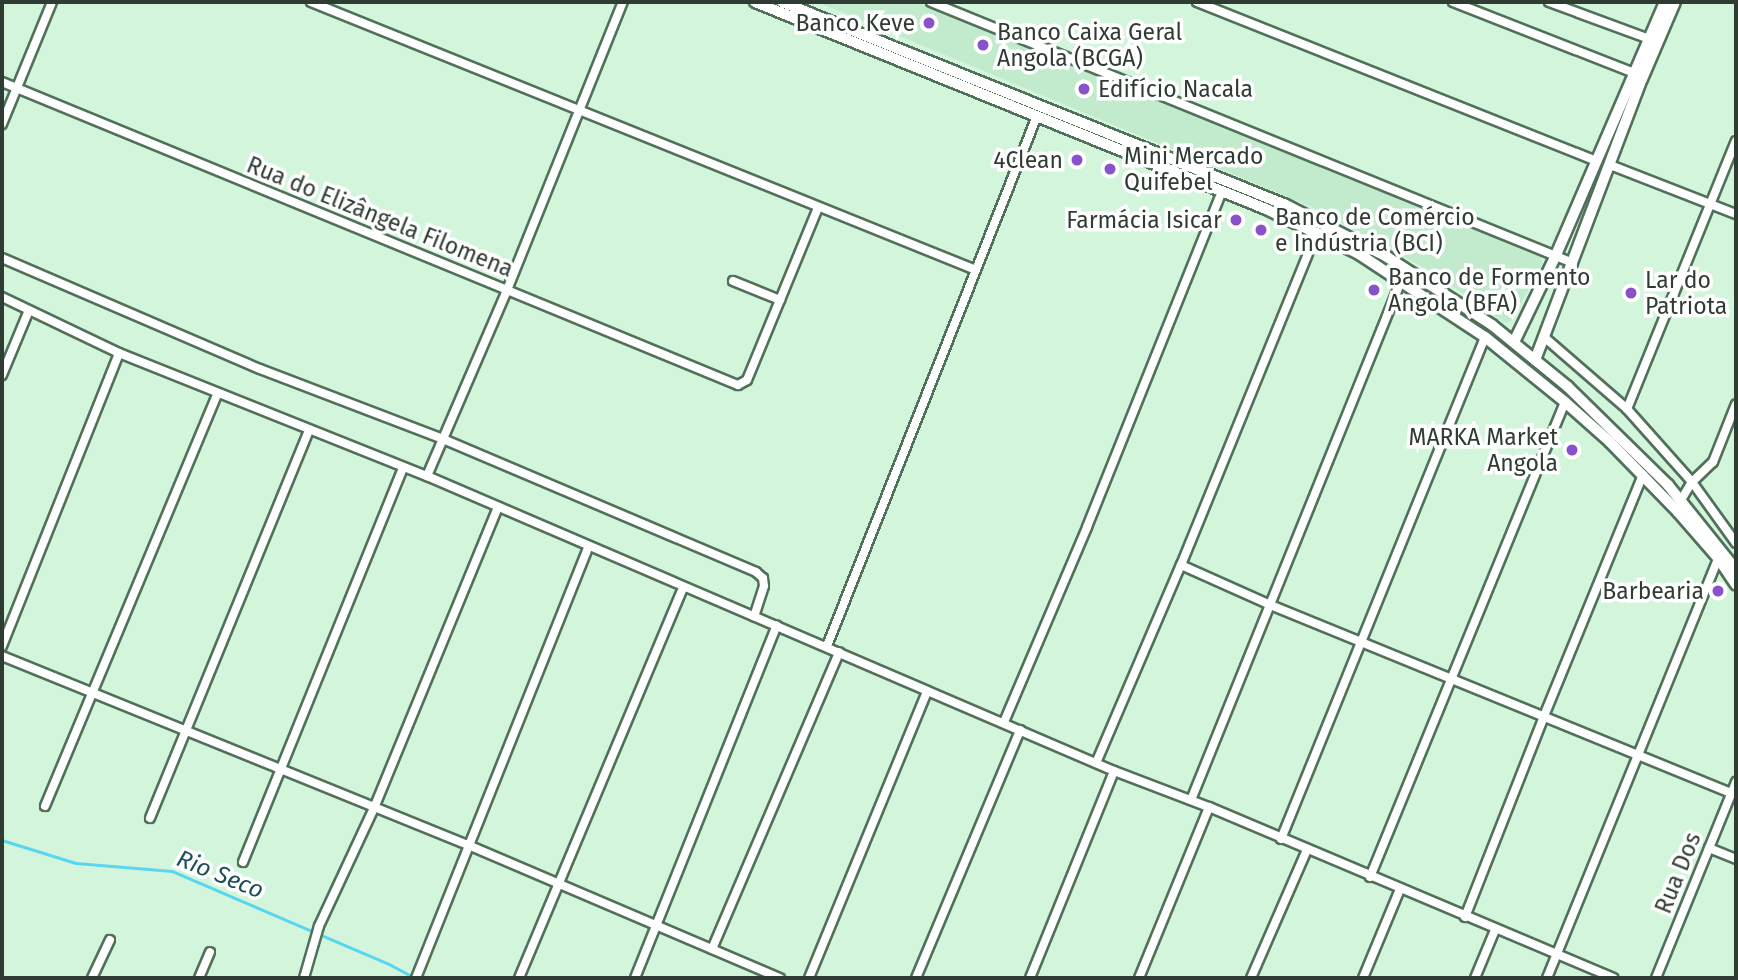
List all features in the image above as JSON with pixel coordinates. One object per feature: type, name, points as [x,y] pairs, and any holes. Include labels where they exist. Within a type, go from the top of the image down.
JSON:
[{"type":"main road","points":[[755,2],[1222,191],[1317,232],[1359,254],[1485,337],[1565,402],[1643,475],[1718,558],[1736,585]]},
{"type":"main road","points":[[782,2],[1286,205],[1387,257],[1438,288],[1535,360],[1633,449],[1681,500],[1736,570]]},
{"type":"main road","points":[[1514,342],[1556,256],[1665,2]]},
{"type":"main road","points":[[1535,360],[1675,2]]},
{"type":"street","points":[[2,124],[52,2]]},
{"type":"street","points":[[311,2],[976,270]]},
{"type":"street","points":[[427,476],[507,290],[623,2]]},
{"type":"street","points":[[931,2],[947,5],[1573,263]]},
{"type":"street","points":[[1197,2],[1596,161]]},
{"type":"street","points":[[1453,2],[1634,73]]},
{"type":"street","points":[[1549,2],[1648,39]]},
{"type":"street","name":"Rua do Elizângela Filomena","points":[[2,82],[738,385],[744,384],[780,300]]},
{"type":"street","points":[[827,646],[1037,116]]},
{"type":"street","points":[[1627,409],[1736,141]]},
{"type":"street","points":[[1610,165],[1736,214]]},
{"type":"street","points":[[1004,722],[1087,527],[1222,191]]},
{"type":"street","points":[[733,281],[780,300],[818,208]]},
{"type":"street","points":[[1096,764],[1181,565],[1317,232]]},
{"type":"street","points":[[2,258],[260,369],[443,439],[756,572],[763,578],[764,586],[754,616]]},
{"type":"street","points":[[1191,800],[1268,604],[1401,281]]},
{"type":"street","points":[[2,298],[119,353],[427,476],[1004,722],[1096,764],[1209,807],[1556,956],[1614,978]]},
{"type":"street","points":[[2,376],[29,310]]},
{"type":"street","points":[[1281,839],[1485,337]]},
{"type":"street","points":[[1544,337],[1627,409],[1692,482],[1736,543]]},
{"type":"street","points":[[2,646],[119,353]]},
{"type":"street","points":[[45,806],[217,394]]},
{"type":"street","points":[[1370,877],[1454,679],[1565,402]]},
{"type":"street","points":[[1681,500],[1692,482],[1713,462],[1736,404]]},
{"type":"street","points":[[150,818],[309,431]]},
{"type":"street","points":[[243,862],[403,468]]},
{"type":"street","points":[[1465,917],[1643,475]]},
{"type":"street","points":[[304,978],[319,926],[374,807],[498,507]]},
{"type":"street","points":[[416,978],[589,546]]},
{"type":"street","points":[[1547,978],[1718,558]]},
{"type":"street","points":[[1181,565],[1268,604],[1731,793]]},
{"type":"street","points":[[519,978],[683,587]]},
{"type":"street","points":[[635,978],[777,625]]},
{"type":"street","points":[[712,949],[839,652]]},
{"type":"street","points":[[2,656],[468,845],[779,978]]},
{"type":"street","points":[[809,978],[927,691]]},
{"type":"street","points":[[916,978],[1020,730]]},
{"type":"street","points":[[1030,978],[1114,771]]},
{"type":"street","name":"Rua Dos","points":[[1656,978],[1736,782]]},
{"type":"street","points":[[1139,978],[1209,807]]},
{"type":"street","points":[[1709,848],[1736,859]]},
{"type":"street","points":[[1251,978],[1307,850]]},
{"type":"street","points":[[1363,978],[1400,889]]},
{"type":"street","points":[[1475,978],[1495,930]]},
{"type":"street","points":[[92,978],[110,940]]},
{"type":"street","points":[[199,978],[210,952]]},
{"type":"shaded area","points":[[817,2],[921,2],[1536,254],[1541,257],[1542,265],[1511,321],[1505,323],[1432,272],[1312,207]]},
{"type":"waterway","name":"Rio Seco","points":[[2,840],[76,863],[172,871],[391,965],[415,978]]},
{"type":"place","name":"Banco Keve","points":[[929,23]]},
{"type":"place","name":"Banco Caixa Geral Angola (BCGA)","points":[[983,45]]},
{"type":"place","name":"Edifício Nacala","points":[[1084,89]]},
{"type":"place","name":"4Clean","points":[[1077,160]]},
{"type":"place","name":"Mini Mercado Quifebel","points":[[1110,169]]},
{"type":"place","name":"Farmácia Isicar","points":[[1236,220]]},
{"type":"place","name":"Banco de Comércio e Indústria (BCI)","points":[[1261,230]]},
{"type":"place","name":"Banco de Formento Angola (BFA)","points":[[1374,290]]},
{"type":"place","name":"Lar do Patriota","points":[[1631,293]]},
{"type":"place","name":"MARKA Market Angola","points":[[1572,450]]},
{"type":"place","name":"Barbearia","points":[[1718,591]]}]
